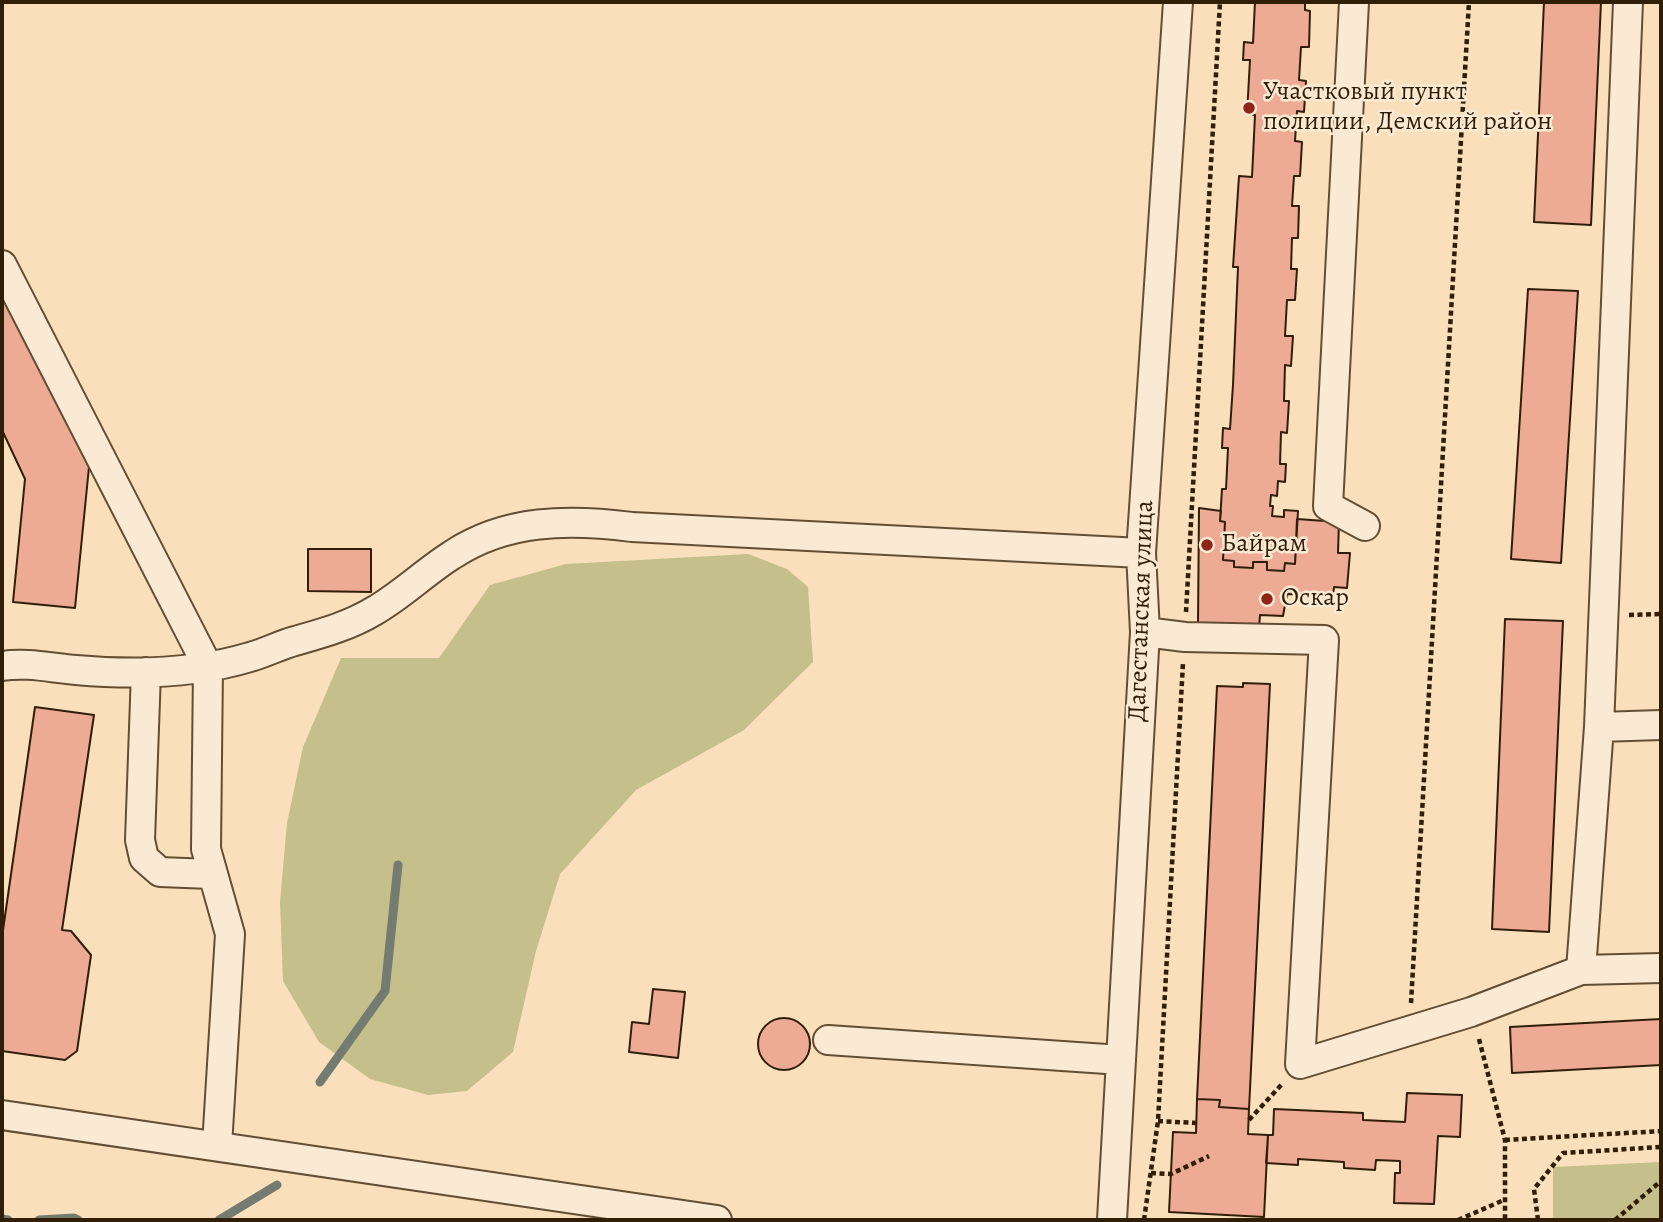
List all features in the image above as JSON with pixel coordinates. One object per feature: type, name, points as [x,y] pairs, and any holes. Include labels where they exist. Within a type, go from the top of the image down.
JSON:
[{"type":"street","name":"Дагестанская улица","points":[[1112,1220],[1145,632],[1141,552],[1178,2]]},
{"type":"street","points":[[1354,2],[1328,506],[1364,526]]},
{"type":"street","points":[[1581,970],[1599,727],[1628,2]]},
{"type":"street","points":[[2,265],[208,667],[206,834],[211,874],[225,909],[230,934],[217,1146]]},
{"type":"street","points":[[2,666],[29,664],[75,670],[146,672],[208,667],[250,657],[346,625],[374,611],[453,554],[487,537],[547,523],[589,522],[632,527],[1141,552]]},
{"type":"street","points":[[1145,632],[1185,636],[1324,640],[1300,1064],[1412,1032],[1581,970],[1661,968]]},
{"type":"street","points":[[146,672],[141,840],[144,858],[160,872],[211,874]]},
{"type":"street","points":[[1599,727],[1661,725]]},
{"type":"street","points":[[828,1040],[1121,1060]]},
{"type":"street","points":[[2,1115],[717,1220]]},
{"type":"path","points":[[1412,1032],[1411,991],[1469,2]]},
{"type":"path","points":[[1471,1012],[1506,1140],[1505,1220]]},
{"type":"path","points":[[1249,1120],[1300,1064]]},
{"type":"path","points":[[1158,1121],[1196,1123]]},
{"type":"path","points":[[1506,1140],[1661,1130]]},
{"type":"path","points":[[1538,1220],[1534,1189],[1563,1153],[1661,1147]]},
{"type":"path","points":[[1151,1173],[1171,1174],[1209,1156]]},
{"type":"path","points":[[1615,1220],[1661,1181]]},
{"type":"path","points":[[1458,1220],[1504,1200]]},
{"type":"shaded area","points":[[748,554],[787,569],[808,587],[813,662],[744,730],[636,790],[560,874],[536,951],[513,1052],[467,1091],[428,1095],[370,1079],[319,1042],[283,981],[280,902],[287,823],[303,747],[341,658],[439,658],[490,585],[566,564]]},
{"type":"shaded area","points":[[1661,1162],[1661,1220],[1553,1220],[1553,1167]]},
{"type":"building","points":[[1255,2],[1305,2],[1305,10],[1310,11],[1309,47],[1301,47],[1299,80],[1306,81],[1304,112],[1297,111],[1295,141],[1302,142],[1300,176],[1294,176],[1292,206],[1299,206],[1298,238],[1292,238],[1291,269],[1297,269],[1295,300],[1287,300],[1285,336],[1293,336],[1291,366],[1285,365],[1284,401],[1289,401],[1287,433],[1281,432],[1280,464],[1286,464],[1285,482],[1278,481],[1277,496],[1271,495],[1270,506],[1273,506],[1272,516],[1284,517],[1284,510],[1298,511],[1295,564],[1285,563],[1284,571],[1267,570],[1267,562],[1253,562],[1253,568],[1234,567],[1234,561],[1223,560],[1225,522],[1220,521],[1222,489],[1226,489],[1228,448],[1222,448],[1223,428],[1230,429],[1233,385],[1238,267],[1233,267],[1239,176],[1252,177],[1255,115],[1247,114],[1250,60],[1243,60],[1244,42],[1253,43]]},
{"type":"building","points":[[1544,2],[1601,2],[1591,225],[1534,222]]},
{"type":"building","points":[[2,283],[89,467],[75,608],[13,602],[25,479],[2,430]]},
{"type":"building","points":[[1528,289],[1578,291],[1561,563],[1511,559]]},
{"type":"building","points":[[1199,508],[1221,511],[1220,521],[1225,522],[1223,560],[1234,561],[1234,567],[1253,568],[1253,562],[1267,562],[1267,570],[1284,571],[1285,563],[1295,564],[1297,519],[1339,522],[1338,553],[1350,553],[1347,588],[1334,587],[1333,596],[1287,594],[1283,616],[1260,615],[1259,628],[1198,624]]},
{"type":"building","points":[[308,549],[371,549],[371,592],[308,591]]},
{"type":"building","points":[[1505,619],[1563,621],[1549,932],[1492,929]]},
{"type":"building","points":[[1243,683],[1270,684],[1249,1109],[1219,1107],[1220,1100],[1197,1099],[1217,686],[1243,687]]},
{"type":"building","points":[[35,707],[94,715],[62,930],[71,931],[91,955],[77,1051],[65,1060],[2,1051],[2,937]]},
{"type":"building","points":[[653,989],[685,992],[678,1058],[629,1052],[632,1022],[649,1024]]},
{"type":"building","points":[[784,1018],[803,1025],[810,1044],[803,1063],[784,1070],[765,1063],[758,1044],[765,1025]]},
{"type":"building","points":[[1661,1019],[1661,1065],[1512,1073],[1510,1027]]},
{"type":"building","points":[[1407,1093],[1462,1095],[1460,1137],[1438,1136],[1434,1204],[1394,1203],[1395,1173],[1400,1173],[1400,1161],[1376,1160],[1375,1170],[1344,1168],[1344,1162],[1298,1159],[1298,1165],[1266,1163],[1268,1135],[1273,1135],[1274,1109],[1363,1113],[1363,1120],[1405,1122]]},
{"type":"building","points":[[1197,1099],[1220,1100],[1219,1107],[1249,1109],[1248,1134],[1268,1135],[1264,1217],[1169,1212],[1173,1132],[1196,1133]]},
{"type":"waterway","points":[[320,1082],[385,991],[398,865]]},
{"type":"waterway","points":[[219,1220],[277,1185]]},
{"type":"waterway","points":[[2,1219],[8,1220]]},
{"type":"waterway","points":[[39,1220],[78,1220]]},
{"type":"place","name":"Участковый пункт полиции, Демский район","points":[[1249,108]]},
{"type":"place","name":"Байрам","points":[[1207,545]]},
{"type":"place","name":"Оскар","points":[[1267,599]]}]
